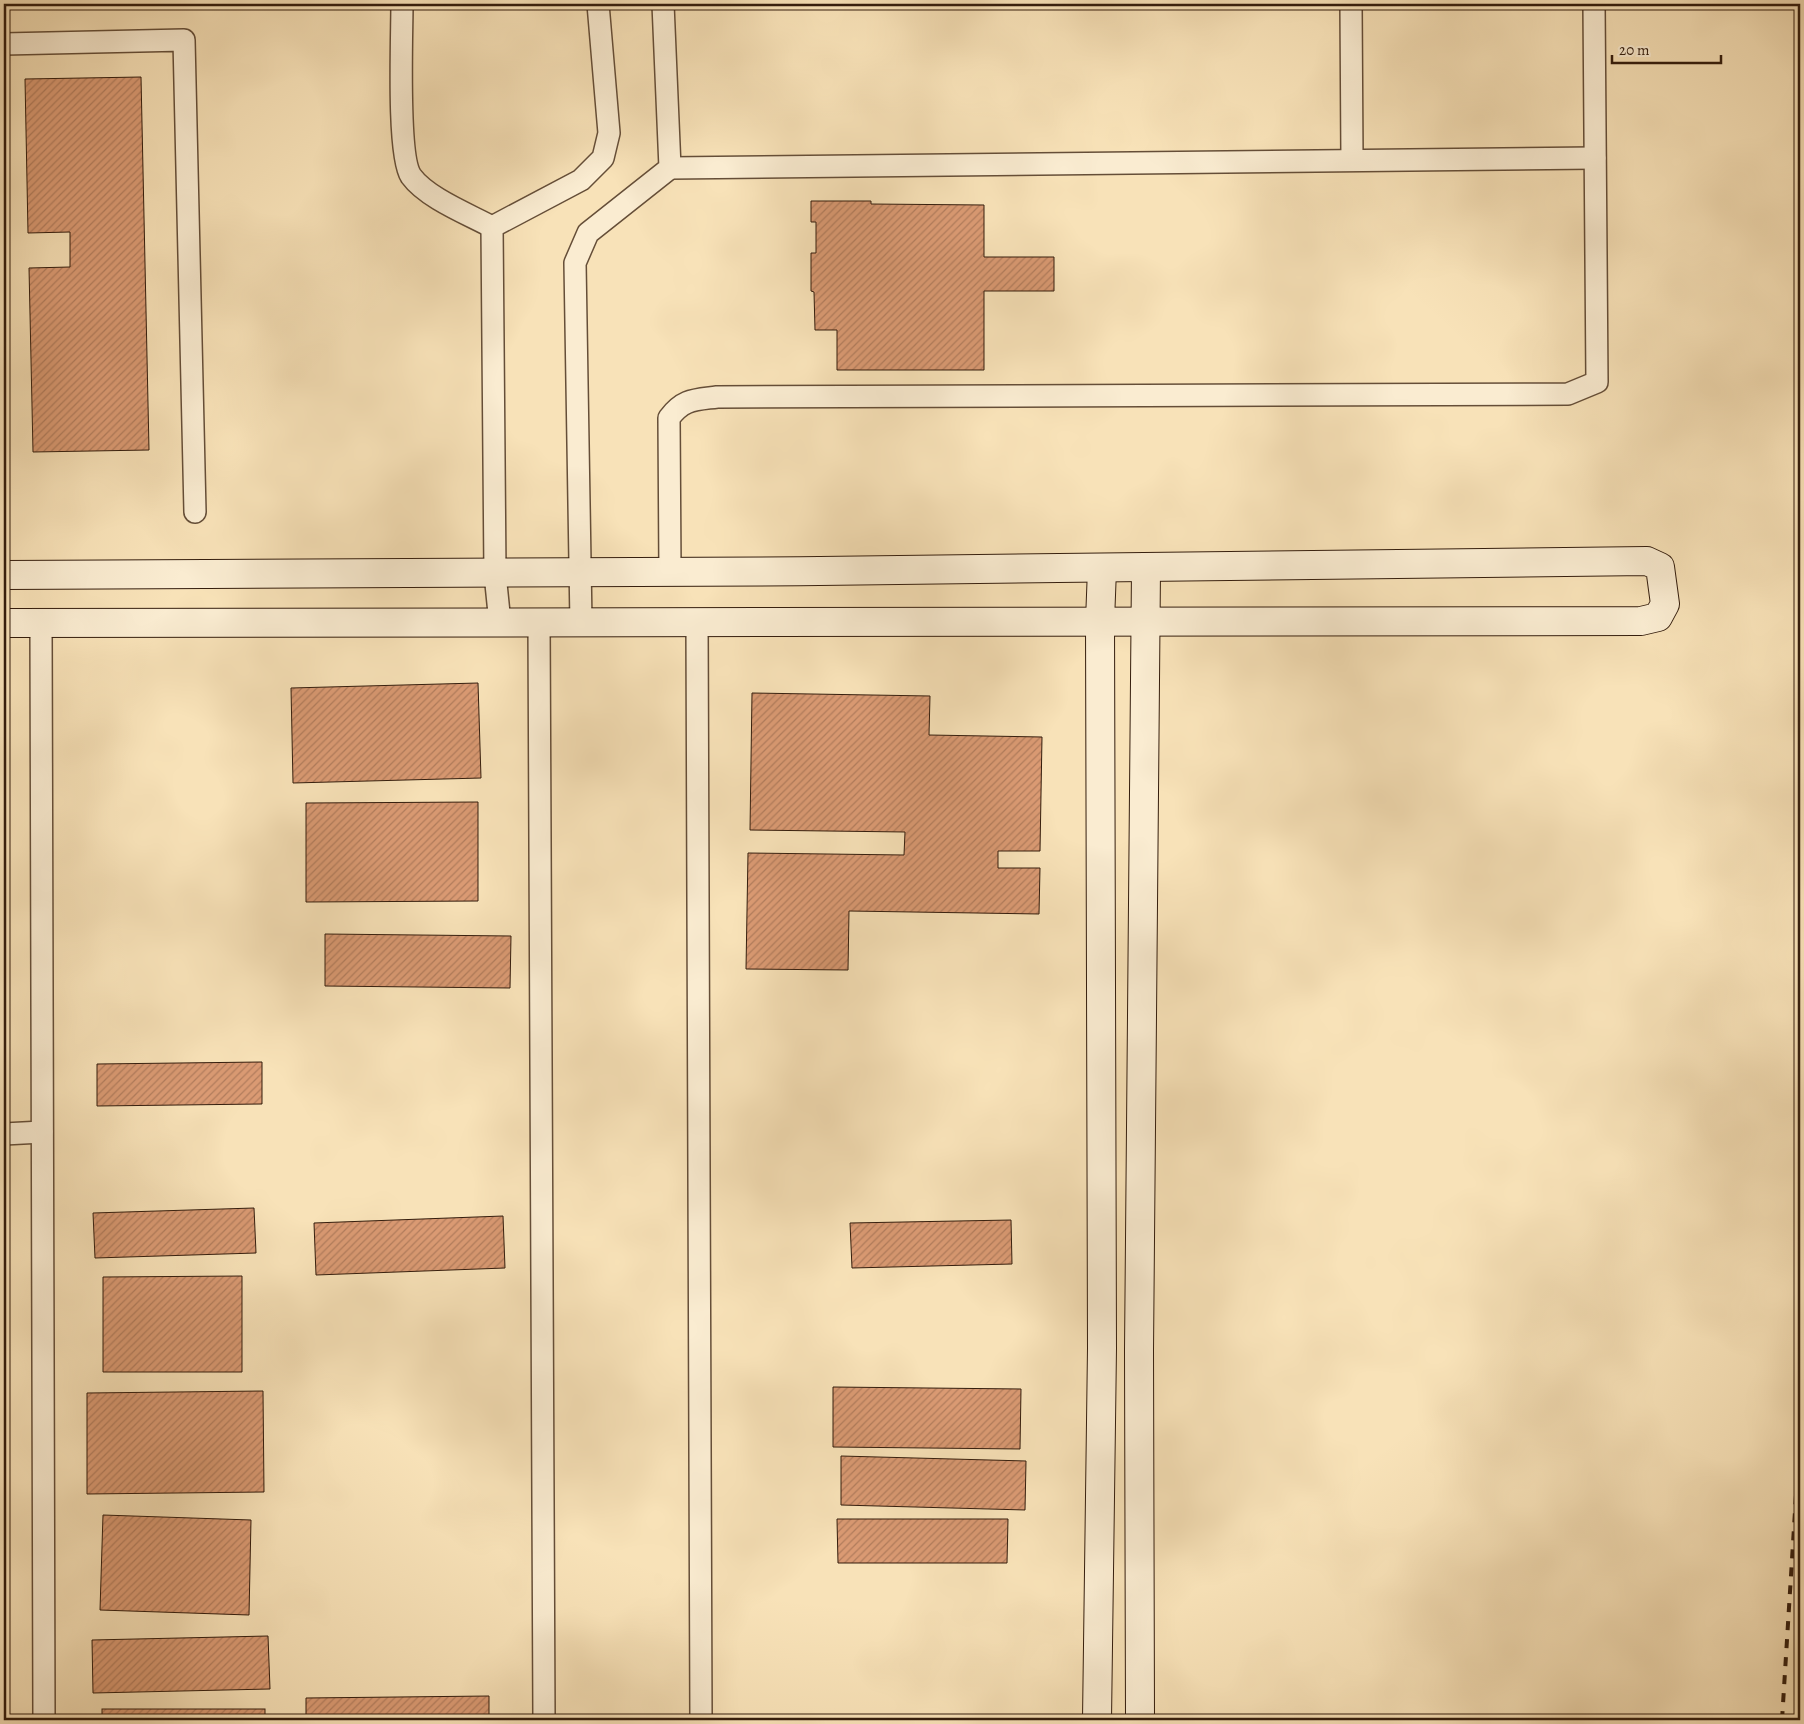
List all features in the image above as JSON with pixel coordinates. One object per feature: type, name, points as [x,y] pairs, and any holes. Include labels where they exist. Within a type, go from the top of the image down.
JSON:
[{"type":"street","points":[[4,575],[495,574],[1146,569],[1647,562],[1660,567],[1665,604],[1658,617],[1640,621],[4,624]]},
{"type":"street","points":[[1097,1720],[1102,1348],[1100,621],[1102,569]]},
{"type":"street","points":[[1140,1720],[1139,1340],[1144,621],[1146,569]]},
{"type":"lane","points":[[402,4],[402,142],[410,174],[425,190],[492,227]]},
{"type":"lane","points":[[492,227],[581,180],[602,158],[610,133],[598,4]]},
{"type":"lane","points":[[663,4],[670,168]]},
{"type":"lane","points":[[1351,4],[1352,160]]},
{"type":"lane","points":[[670,572],[669,418],[677,406],[690,400],[717,397],[1568,394],[1597,382],[1594,4]]},
{"type":"lane","points":[[4,44],[184,40],[195,512]]},
{"type":"lane","points":[[582,622],[575,263],[588,234],[670,168],[1595,158]]},
{"type":"lane","points":[[492,227],[495,574],[500,623]]},
{"type":"lane","points":[[540,622],[544,1720]]},
{"type":"lane","points":[[697,622],[701,1720]]},
{"type":"lane","points":[[41,623],[44,1720]]},
{"type":"lane","points":[[4,1134],[42,1132]]},
{"type":"building","points":[[141,77],[149,450],[33,452],[29,268],[70,267],[70,232],[28,233],[25,79]]},
{"type":"building","points":[[811,201],[871,201],[871,204],[984,205],[984,257],[1054,257],[1054,291],[984,291],[984,370],[837,370],[837,330],[815,330],[814,292],[811,291],[811,253],[816,253],[816,222],[811,222]]},
{"type":"building","points":[[478,683],[481,778],[293,783],[291,688]]},
{"type":"building","points":[[752,693],[930,696],[929,735],[1042,737],[1040,851],[998,851],[998,868],[1040,868],[1039,914],[849,911],[848,970],[746,969],[748,853],[904,855],[905,832],[750,830]]},
{"type":"building","points":[[478,802],[478,901],[306,902],[306,803]]},
{"type":"building","points":[[325,934],[511,936],[510,988],[325,986]]},
{"type":"building","points":[[262,1062],[262,1104],[97,1106],[97,1064]]},
{"type":"building","points":[[254,1208],[256,1253],[95,1258],[93,1213]]},
{"type":"building","points":[[503,1216],[505,1268],[316,1275],[314,1223]]},
{"type":"building","points":[[1011,1220],[1012,1264],[852,1268],[850,1223]]},
{"type":"building","points":[[242,1276],[242,1372],[103,1372],[103,1277]]},
{"type":"building","points":[[833,1387],[1021,1389],[1020,1449],[833,1447]]},
{"type":"building","points":[[263,1391],[264,1492],[87,1494],[87,1393]]},
{"type":"building","points":[[841,1456],[1026,1461],[1025,1510],[841,1505]]},
{"type":"building","points":[[103,1515],[251,1520],[249,1615],[100,1610]]},
{"type":"building","points":[[837,1519],[1008,1519],[1007,1563],[838,1563]]},
{"type":"building","points":[[268,1636],[270,1689],[93,1693],[92,1640]]},
{"type":"building","points":[[4,1653],[8,1653],[8,1720],[4,1720]]},
{"type":"building","points":[[489,1696],[489,1720],[306,1720],[306,1698]]},
{"type":"building","points":[[102,1709],[265,1709],[265,1720],[102,1720]]},
{"type":"railway","points":[[1782,1720],[1800,1431]]}]
